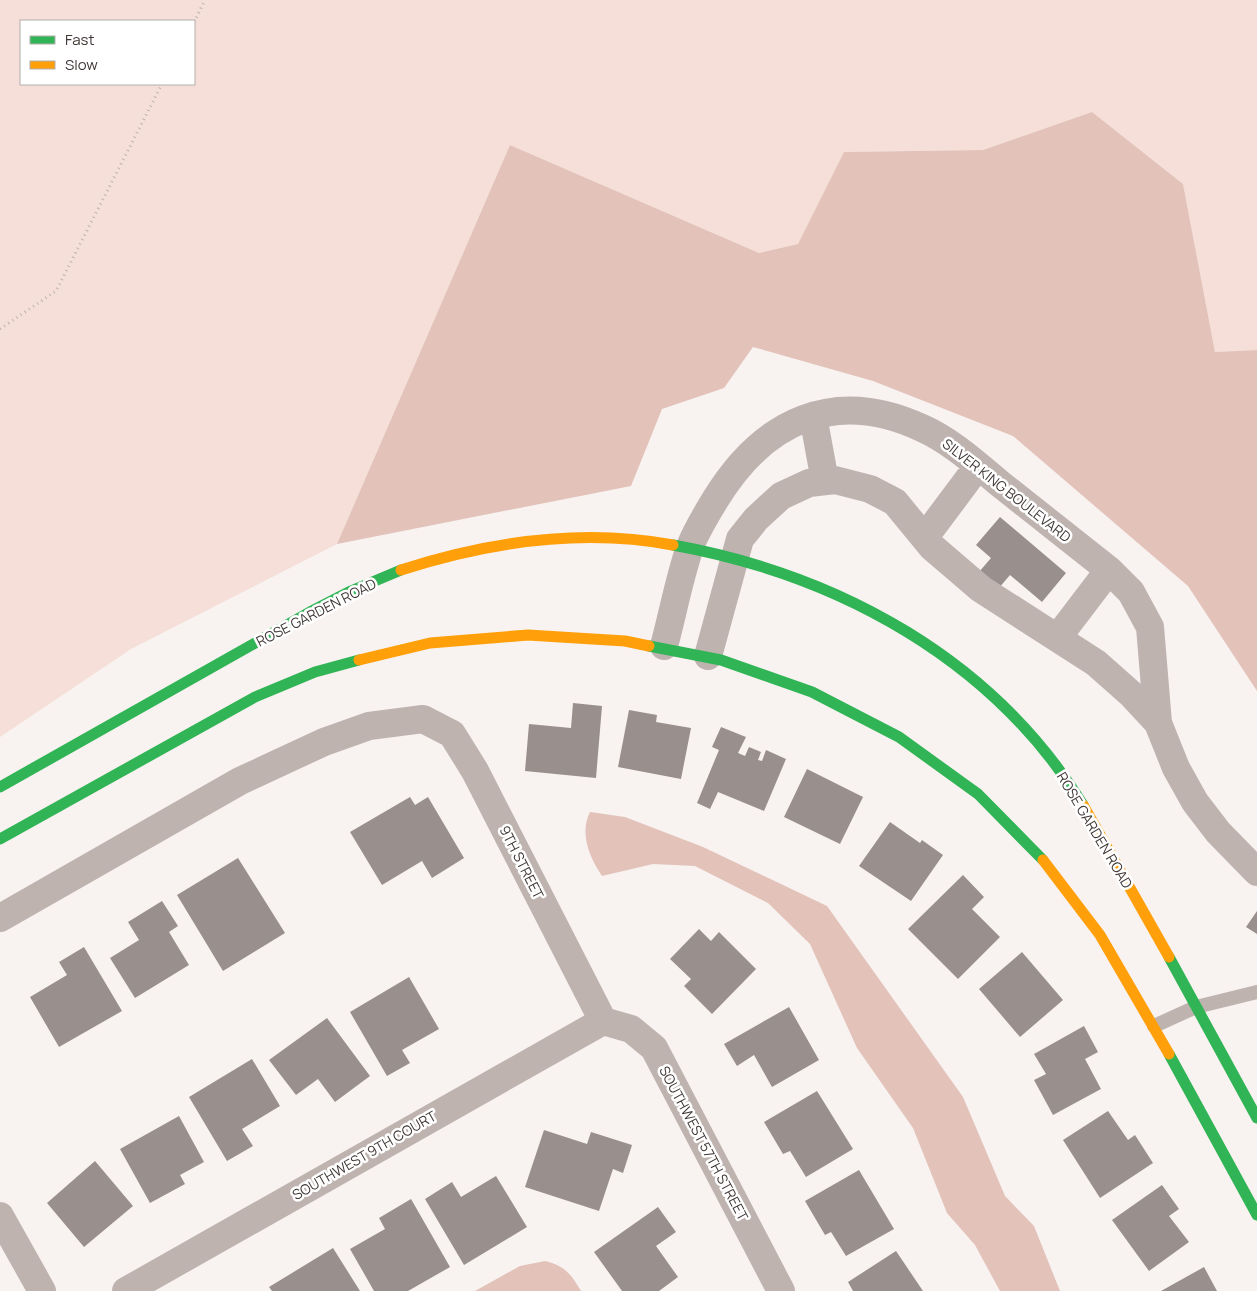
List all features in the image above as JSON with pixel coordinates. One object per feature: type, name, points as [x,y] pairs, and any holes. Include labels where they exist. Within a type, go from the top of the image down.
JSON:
[{"type":"street","name":"SILVER KING BOULEVARD","points":[[664,646],[690,547],[711,507],[745,457],[771,435],[800,419],[834,410],[860,410],[888,416],[923,428],[958,450],[1109,570],[1131,592],[1150,627],[1158,723],[1176,768],[1195,802],[1218,832],[1257,872]]},
{"type":"street","points":[[813,416],[825,481]]},
{"type":"street","points":[[925,537],[978,466]]},
{"type":"street","name":"SILVER KING BOULEVARD","points":[[708,656],[740,539],[756,519],[781,496],[809,482],[835,480],[870,488],[895,502],[932,547],[981,589],[1058,636],[1096,663],[1131,694],[1158,723]]},
{"type":"street","name":"ROSE GARDEN ROAD","points":[[0,787],[334,599],[403,569],[460,552],[551,539],[627,538],[690,547],[734,557],[801,578],[846,597],[889,619],[932,646],[972,676],[1009,711],[1043,748],[1073,788],[1257,1118]]},
{"type":"street","points":[[1058,636],[1109,570]]},
{"type":"street","points":[[0,839],[240,704],[286,683],[333,666],[430,642],[522,634],[606,637],[664,646],[708,656],[764,673],[834,702],[899,738],[954,776],[1006,820],[1045,862],[1079,905],[1110,950],[1154,1026],[1257,1215]]},
{"type":"street","name":"9TH STREET","points":[[0,918],[240,781],[282,760],[369,726],[423,719],[452,734],[475,771],[603,1021]]},
{"type":"street","name":"SOUTHWEST 9TH COURT","points":[[126,1291],[603,1021]]},
{"type":"street","name":"SOUTHWEST 57TH STREET","points":[[603,1021],[631,1029],[654,1048],[781,1291]]},
{"type":"street","points":[[0,1216],[42,1291]]},
{"type":"lane","points":[[1154,1026],[1196,1007],[1257,992]]},
{"type":"path","points":[[195,20],[205,0]]},
{"type":"path","points":[[0,329],[56,291],[161,85]]},
{"type":"shaded area","points":[[0,0],[1257,0],[1257,350],[1215,352],[1183,184],[1092,112],[983,150],[844,152],[798,244],[759,253],[510,145],[337,544],[131,649],[0,737]]},
{"type":"shaded area","points":[[1092,112],[1183,184],[1215,352],[1257,350],[1257,691],[1188,586],[1013,436],[873,381],[753,347],[724,388],[662,409],[631,486],[337,544],[510,145],[759,253],[798,244],[844,152],[983,150]]},
{"type":"shaded area","points":[[590,812],[625,817],[703,847],[827,906],[963,1097],[1005,1196],[1034,1226],[1060,1291],[1000,1291],[975,1245],[947,1213],[913,1128],[857,1048],[810,944],[768,903],[695,866],[653,864],[602,876],[587,846],[586,829]]},
{"type":"shaded area","points":[[545,1261],[563,1268],[581,1291],[475,1291],[520,1266]]},
{"type":"building","points":[[1000,517],[1066,573],[1042,602],[1010,575],[993,595],[973,579],[991,558],[976,545]]},
{"type":"building","points":[[573,703],[602,706],[596,778],[525,771],[529,724],[571,728]]},
{"type":"building","points":[[629,710],[657,715],[656,722],[691,728],[681,779],[618,767]]},
{"type":"building","points":[[721,727],[746,737],[738,753],[745,756],[749,747],[761,752],[758,760],[762,761],[766,750],[786,759],[764,811],[718,792],[710,809],[697,803],[719,750],[712,747]]},
{"type":"building","points":[[807,769],[863,797],[840,844],[784,817]]},
{"type":"building","points":[[410,797],[415,805],[428,797],[464,858],[432,878],[422,861],[382,885],[350,832]]},
{"type":"building","points":[[890,822],[920,843],[922,840],[943,855],[911,901],[859,866]]},
{"type":"building","points":[[238,858],[285,933],[223,971],[177,895]]},
{"type":"building","points":[[963,875],[984,897],[972,909],[1000,937],[958,979],[908,929]]},
{"type":"building","points":[[162,901],[178,926],[169,932],[189,965],[135,998],[110,958],[139,940],[128,922]]},
{"type":"building","points":[[1257,911],[1257,934],[1246,927]]},
{"type":"building","points":[[699,929],[711,941],[719,932],[756,969],[712,1014],[684,986],[691,979],[670,959]]},
{"type":"building","points":[[84,947],[122,1011],[59,1047],[30,997],[67,975],[59,962]]},
{"type":"building","points":[[1022,952],[1063,1000],[1020,1037],[979,989]]},
{"type":"building","points":[[409,977],[439,1029],[402,1050],[410,1063],[387,1076],[350,1012]]},
{"type":"building","points":[[789,1007],[819,1060],[772,1087],[754,1055],[737,1066],[724,1044]]},
{"type":"building","points":[[327,1018],[370,1076],[335,1102],[318,1079],[296,1095],[269,1060]]},
{"type":"building","points":[[1084,1026],[1098,1052],[1085,1059],[1101,1089],[1053,1115],[1034,1080],[1046,1074],[1034,1054]]},
{"type":"building","points":[[252,1059],[280,1106],[242,1129],[253,1146],[227,1161],[189,1097]]},
{"type":"building","points":[[817,1091],[853,1149],[806,1177],[790,1151],[783,1154],[764,1122]]},
{"type":"building","points":[[1108,1111],[1128,1140],[1135,1135],[1153,1163],[1100,1198],[1063,1140]]},
{"type":"building","points":[[179,1116],[204,1162],[180,1175],[185,1184],[150,1203],[120,1149]]},
{"type":"building","points":[[544,1130],[587,1144],[591,1132],[632,1145],[623,1173],[613,1169],[599,1211],[525,1187]]},
{"type":"building","points":[[95,1161],[133,1206],[84,1247],[47,1203]]},
{"type":"building","points":[[859,1170],[894,1229],[846,1256],[831,1232],[825,1235],[805,1201]]},
{"type":"building","points":[[496,1176],[527,1227],[464,1265],[425,1199],[452,1182],[461,1197]]},
{"type":"building","points":[[1162,1185],[1179,1209],[1169,1216],[1189,1242],[1149,1271],[1112,1220]]},
{"type":"building","points":[[411,1199],[450,1267],[408,1291],[374,1291],[350,1249],[385,1229],[379,1218]]},
{"type":"building","points":[[658,1207],[676,1232],[656,1246],[678,1277],[659,1291],[622,1291],[594,1252]]},
{"type":"building","points":[[333,1248],[360,1291],[272,1291],[269,1287]]},
{"type":"building","points":[[896,1251],[923,1291],[853,1291],[848,1282]]},
{"type":"building","points":[[1204,1267],[1217,1291],[1161,1291]]},
{"type":"traffic: fast","points":[[673,545],[735,559],[794,578],[852,602],[906,632],[957,666],[1004,707],[1046,753],[1083,805]]},
{"type":"traffic: fast","points":[[0,787],[310,612],[351,591],[401,570]]},
{"type":"traffic: fast","points":[[649,646],[721,660],[812,692],[899,737],[978,794],[1043,860]]},
{"type":"traffic: fast","points":[[0,839],[255,697],[315,672],[359,660]]},
{"type":"traffic: fast","points":[[1169,957],[1257,1118]]},
{"type":"traffic: fast","points":[[1169,1054],[1257,1215]]},
{"type":"traffic: slow","points":[[401,570],[467,552],[501,545],[536,541],[604,538],[639,540],[673,545]]},
{"type":"traffic: slow","points":[[359,660],[430,643],[528,635],[625,641],[649,646]]},
{"type":"traffic: slow","points":[[1083,805],[1169,957]]},
{"type":"traffic: slow","points":[[1043,860],[1100,935],[1169,1054]]}]
